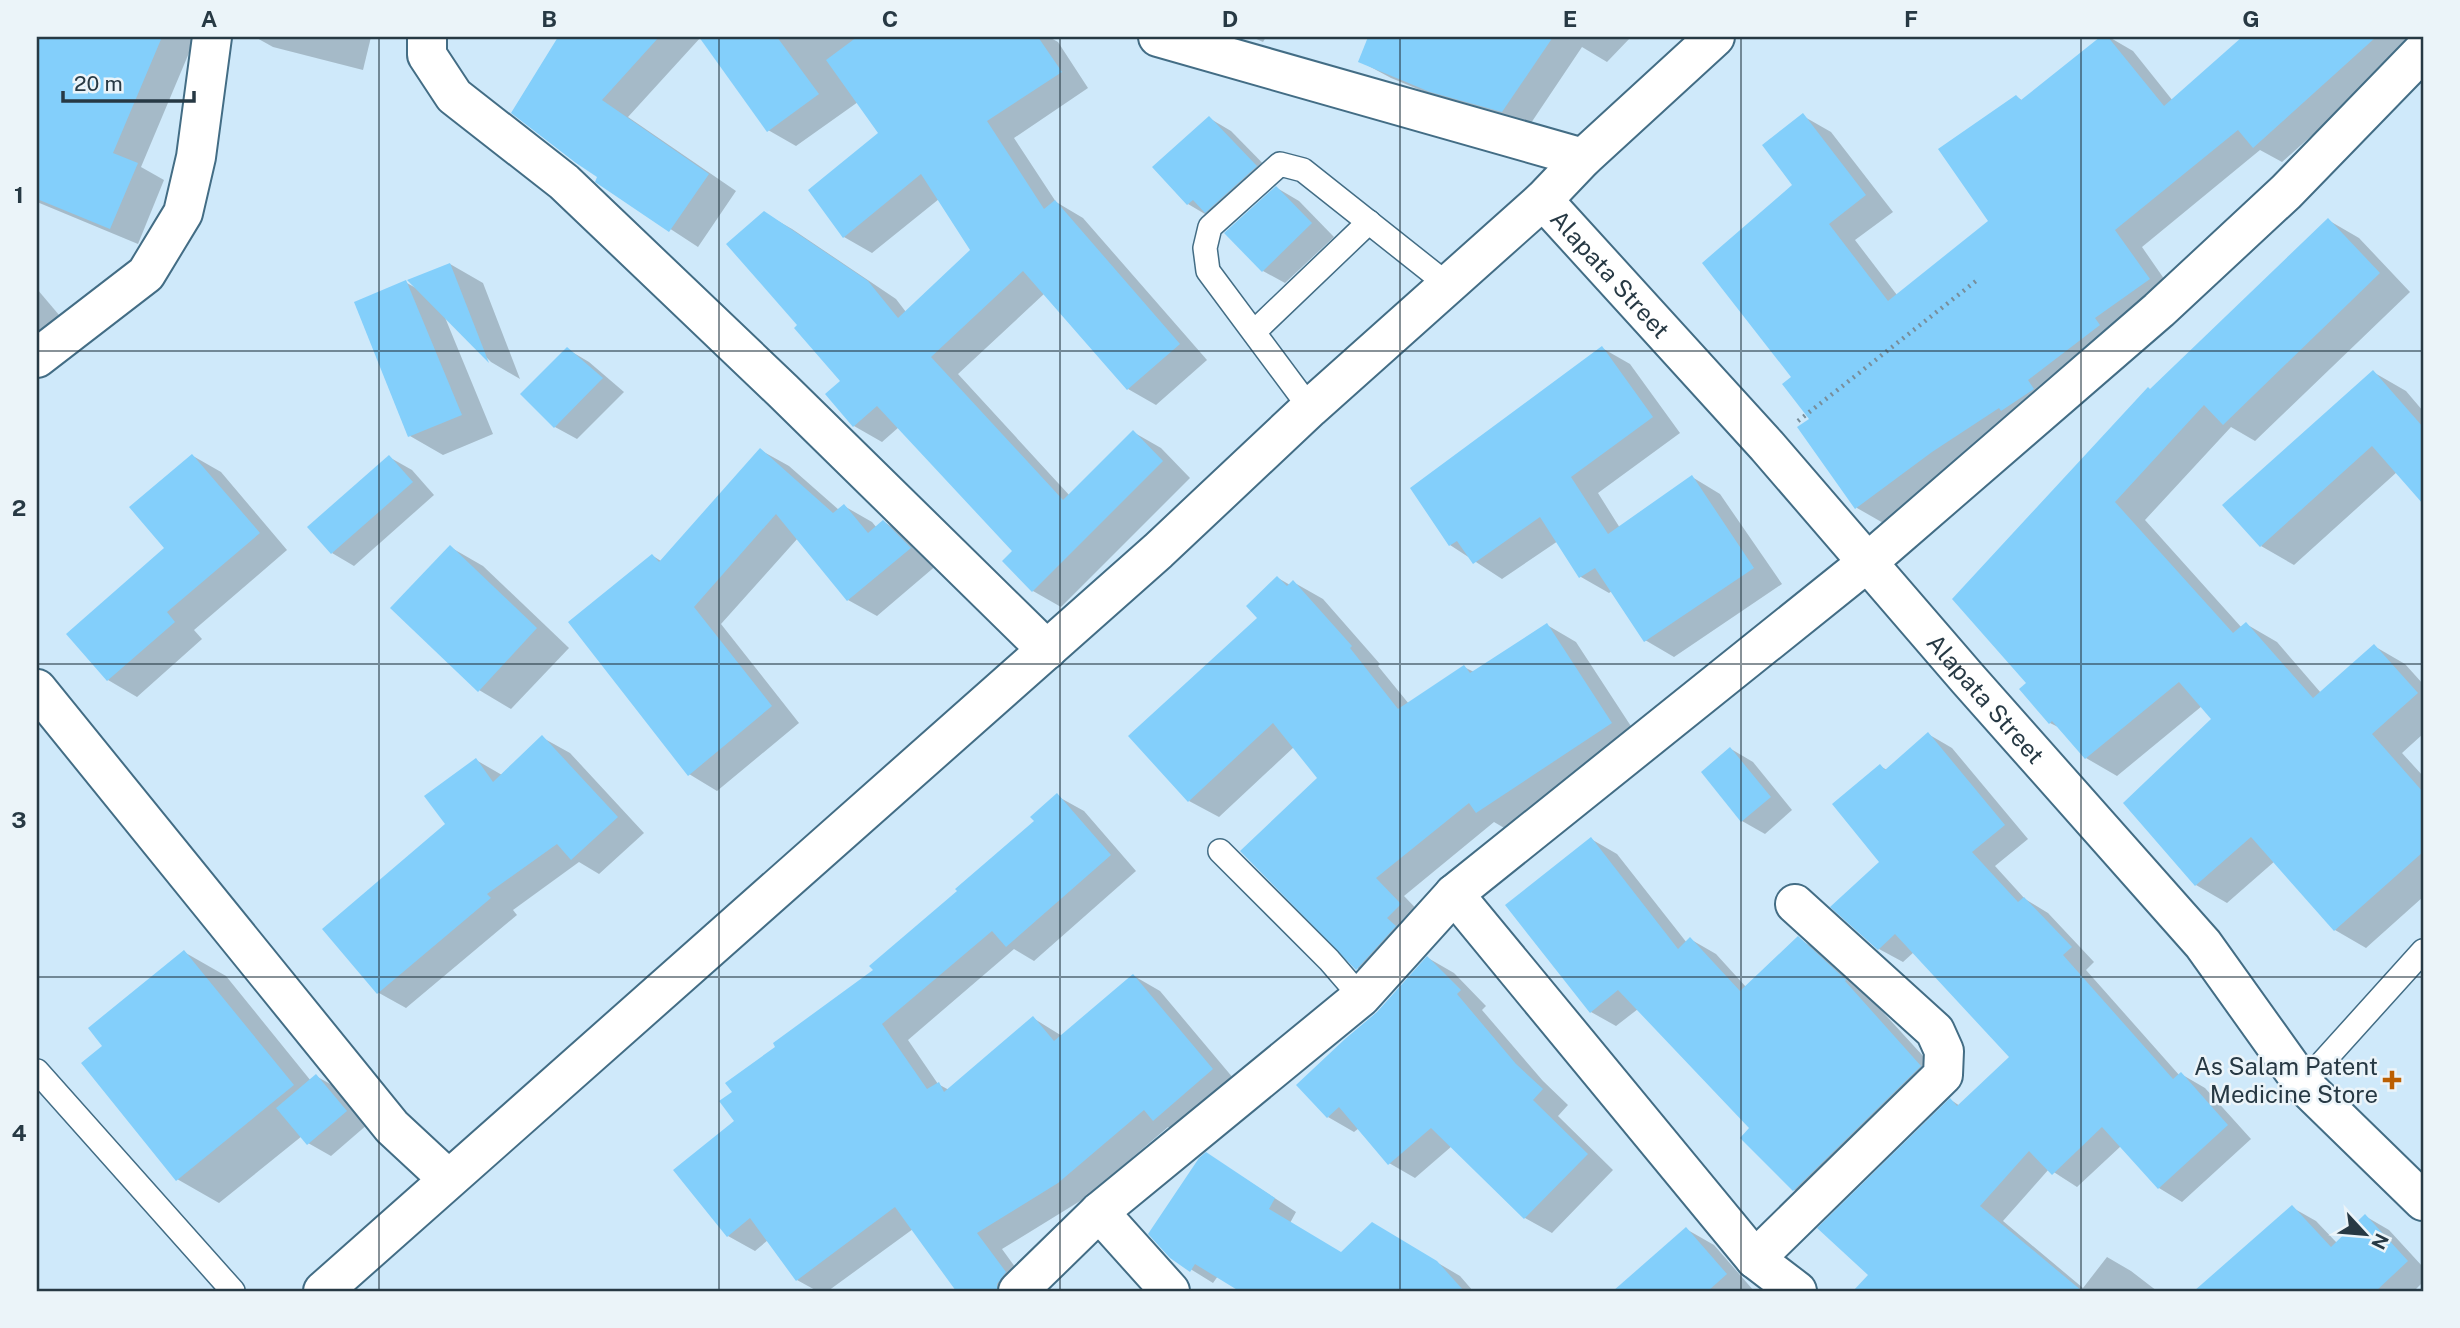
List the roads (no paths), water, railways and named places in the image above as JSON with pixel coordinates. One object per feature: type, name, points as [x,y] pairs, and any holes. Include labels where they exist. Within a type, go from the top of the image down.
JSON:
[{"type":"street","points":[[37,358],[146,274],[183,213],[196,157],[212,37]]},
{"type":"street","points":[[427,37],[427,55],[454,96],[564,182],[1047,650]]},
{"type":"street","points":[[1158,37],[1583,158]]},
{"type":"street","points":[[323,1291],[1158,551],[1310,408],[1543,200],[1583,158],[1715,37]]},
{"type":"street","points":[[1018,1291],[1099,1212],[1361,997],[1454,894],[1869,561],[2159,310],[2286,192],[2423,51]]},
{"type":"street","name":"Alapata Street","points":[[1543,200],[1767,446],[2203,944],[2303,1084],[2423,1201]]},
{"type":"street","points":[[37,688],[393,1127],[448,1179]]},
{"type":"street","points":[[1454,894],[1755,1259],[1797,1291]]},
{"type":"street","points":[[1755,1259],[1943,1075],[1944,1051],[1935,1031],[1795,904]]},
{"type":"street","points":[[1099,1212],[1170,1291]]},
{"type":"lane","points":[[1310,408],[1209,271],[1205,248],[1210,227],[1280,164],[1303,170],[1448,285]]},
{"type":"lane","points":[[1254,332],[1369,222]]},
{"type":"lane","points":[[1220,851],[1329,960],[1361,997]]},
{"type":"lane","points":[[2303,1084],[2423,951]]},
{"type":"lane","points":[[37,1071],[233,1291]]},
{"type":"place","name":"As Salam Patent Medicine Store","points":[[2392,1080]]}]
